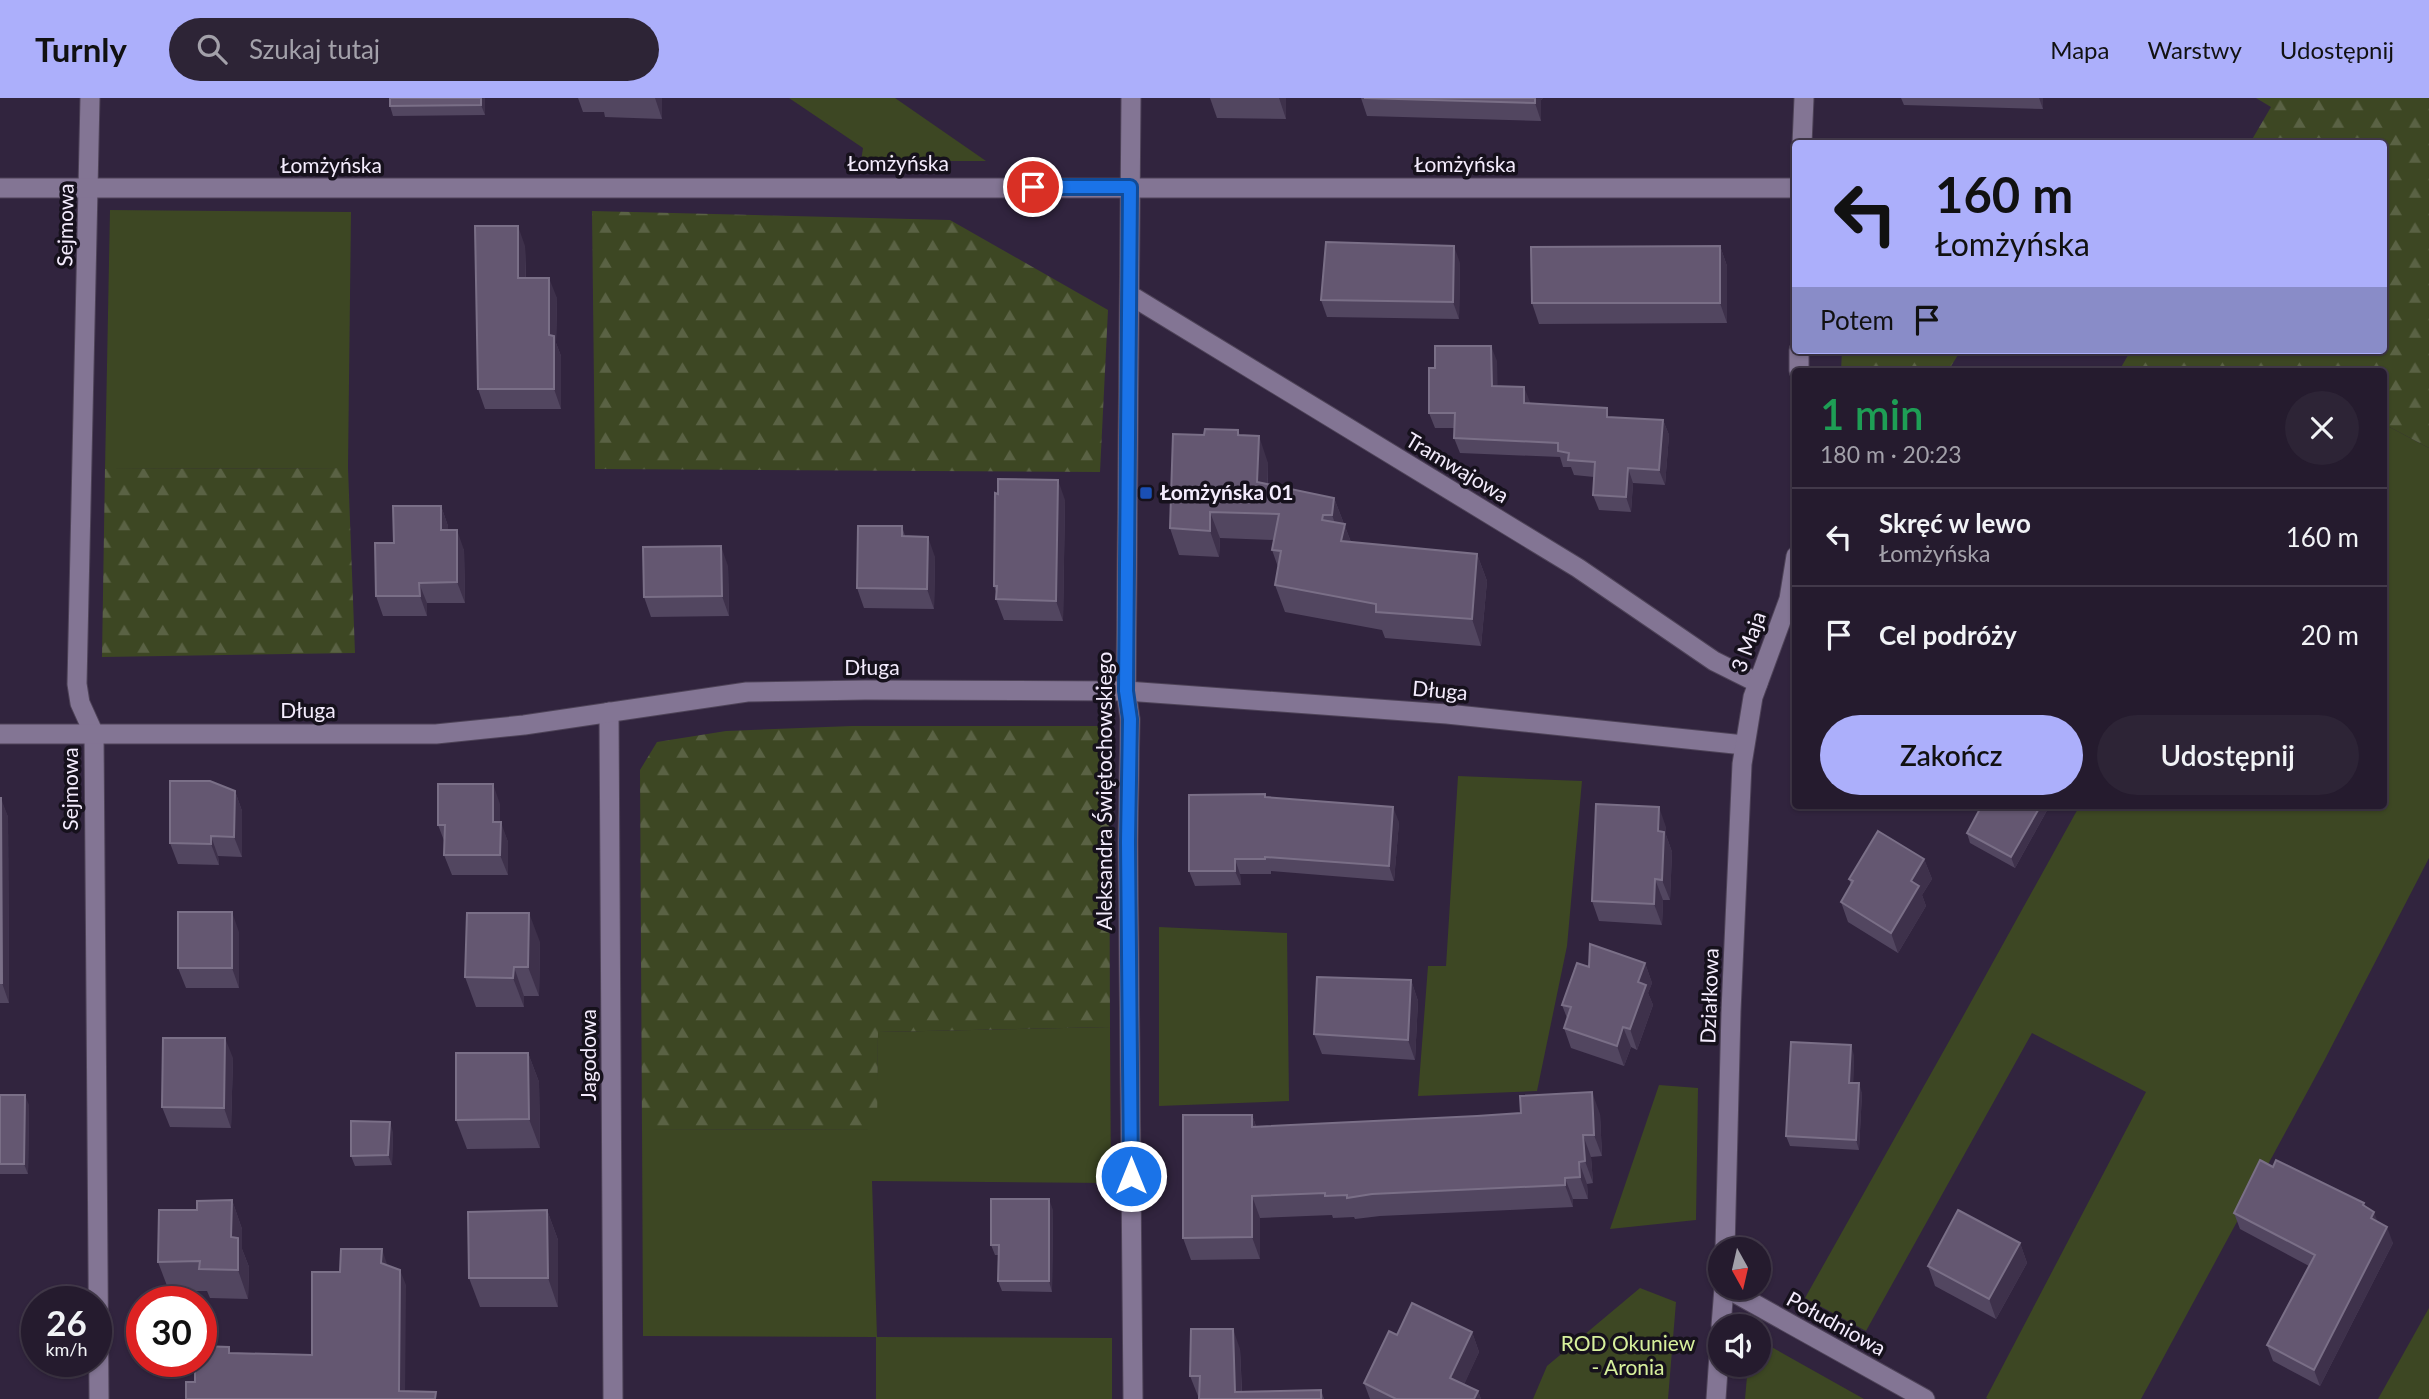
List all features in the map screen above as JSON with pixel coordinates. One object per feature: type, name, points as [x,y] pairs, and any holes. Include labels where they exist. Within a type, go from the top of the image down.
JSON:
[{"type":"street","name":"Sejmowa","points":[[90,98],[77,684],[80,703],[94,734],[99,1399]]},
{"type":"street","name":"Aleksandra Świętochowskiego","points":[[1131,98],[1126,691],[1130,719],[1128,856],[1133,1399]]},
{"type":"street","points":[[1802,140],[1804,98]]},
{"type":"street","name":"Łomżyńska","points":[[0,188],[1792,188]]},
{"type":"street","name":"Tramwajowa","points":[[1130,295],[1578,568],[1714,661],[1758,683]]},
{"type":"street","name":"3 Maja","points":[[1744,745],[1750,710],[1789,599],[1792,581]]},
{"type":"street","name":"Długa","points":[[0,734],[436,734],[524,725],[747,692],[1126,691],[1447,714],[1744,745]]},
{"type":"street","name":"Jagodowa","points":[[609,712],[612,1399]]},
{"type":"street","name":"Działkowa","points":[[1725,1237],[1731,1011],[1740,782],[1744,745]]},
{"type":"street","name":"Południowa","points":[[1747,1300],[1925,1399]]},
{"type":"street","points":[[1716,1399],[1717,1377]]},
{"type":"green space","points":[[789,98],[895,98],[986,161],[861,161],[863,148]]},
{"type":"green space","points":[[2256,98],[2429,98],[2429,448],[2387,426],[2387,368],[2121,368],[2129,354],[2387,354],[2387,140],[2252,140],[2271,107]]},
{"type":"green space","points":[[110,210],[351,212],[348,468],[105,469]]},
{"type":"green space","points":[[592,211],[950,220],[1108,310],[1100,472],[595,469]]},
{"type":"green space","points":[[1842,354],[1959,354],[1950,368],[1841,368]]},
{"type":"green space","points":[[2387,426],[2429,448],[2429,858],[2324,1061],[2141,1399],[1986,1398],[2146,1092],[2032,1033],[1866,1331],[1805,1298],[2078,809],[2387,809]]},
{"type":"green space","points":[[348,468],[355,653],[102,657],[105,469]]},
{"type":"green space","points":[[852,726],[1109,726],[1110,1027],[878,1032],[877,1129],[642,1130],[640,770],[657,742],[726,731]]},
{"type":"green space","points":[[1458,776],[1582,781],[1567,946],[1537,1091],[1418,1096],[1428,966],[1446,966]]},
{"type":"green space","points":[[1159,927],[1287,933],[1289,1101],[1159,1106]]},
{"type":"green space","points":[[1110,1027],[1111,1183],[872,1181],[877,1337],[1112,1338],[1112,1399],[876,1399],[876,1337],[643,1336],[642,1130],[876,1129],[878,1032]]},
{"type":"green space","points":[[1659,1085],[1698,1088],[1696,1220],[1610,1229]]},
{"type":"green space","name":"ROD Okuniew - Aronia","points":[[1640,1288],[1676,1302],[1668,1399],[1533,1399],[1547,1366]]},
{"type":"green space","points":[[2429,1308],[2429,1399],[2378,1399]]},
{"type":"green space","name":"ROD Okuniew - Aronia","points":[[1771,1347],[1864,1399],[1745,1399],[1747,1377],[1771,1377]]},
{"type":"building","points":[[390,98],[481,98],[481,105],[390,106]]},
{"type":"building","points":[[1364,98],[1535,98],[1535,103]]},
{"type":"building","points":[[475,226],[518,226],[518,278],[549,278],[549,335],[554,336],[554,389],[478,389]]},
{"type":"building","points":[[1326,242],[1454,246],[1453,302],[1321,300]]},
{"type":"building","points":[[1720,246],[1720,303],[1532,303],[1531,247]]},
{"type":"building","points":[[1435,346],[1491,346],[1492,386],[1524,387],[1524,403],[1607,408],[1607,417],[1663,420],[1659,470],[1628,468],[1626,497],[1593,495],[1595,462],[1568,460],[1569,453],[1558,451],[1558,443],[1454,438],[1455,413],[1429,413],[1429,368],[1435,368]]},
{"type":"building","points":[[1205,429],[1238,430],[1238,435],[1259,436],[1257,482],[1334,498],[1332,515],[1323,515],[1322,520],[1345,524],[1341,541],[1477,554],[1472,619],[1376,612],[1376,604],[1275,585],[1281,551],[1272,550],[1279,514],[1210,512],[1210,531],[1170,528],[1173,434],[1204,435]]},
{"type":"building","points":[[998,479],[1058,480],[1056,601],[996,599],[995,493],[998,494]]},
{"type":"building","points":[[393,506],[441,506],[441,530],[457,530],[457,582],[419,583],[420,596],[376,596],[375,543],[394,543]]},
{"type":"building","points":[[858,526],[902,526],[902,536],[928,537],[927,589],[857,588]]},
{"type":"building","points":[[721,546],[722,596],[644,597],[643,547]]},
{"type":"building","points":[[170,781],[210,781],[235,791],[234,837],[211,836],[211,844],[170,843]]},
{"type":"building","points":[[438,784],[493,784],[493,822],[501,822],[500,855],[444,855],[445,825],[438,825]]},
{"type":"building","points":[[1265,794],[1265,797],[1393,807],[1389,866],[1265,857],[1235,859],[1235,871],[1189,871],[1189,795]]},
{"type":"building","points":[[1,798],[2,983],[0,983]]},
{"type":"building","points":[[1596,804],[1659,807],[1658,831],[1664,832],[1662,880],[1655,879],[1654,904],[1592,901]]},
{"type":"building","points":[[1980,809],[2039,809],[2011,857],[1967,833]]},
{"type":"building","points":[[1878,831],[1924,859],[1911,881],[1919,886],[1891,933],[1841,902],[1853,881],[1849,879]]},
{"type":"building","points":[[178,912],[232,912],[232,968],[178,968]]},
{"type":"building","points":[[467,913],[529,913],[528,967],[514,967],[513,978],[465,977]]},
{"type":"building","points":[[1590,944],[1645,963],[1638,982],[1646,985],[1630,1029],[1623,1027],[1617,1046],[1564,1028],[1571,1007],[1562,1005],[1577,963],[1589,967]]},
{"type":"building","points":[[1317,977],[1411,980],[1408,1040],[1314,1034]]},
{"type":"building","points":[[163,1038],[225,1038],[224,1108],[162,1107]]},
{"type":"building","points":[[1791,1042],[1851,1045],[1849,1083],[1859,1083],[1856,1140],[1786,1136]]},
{"type":"building","points":[[456,1053],[528,1053],[529,1119],[456,1120]]},
{"type":"building","points":[[1592,1092],[1594,1135],[1583,1135],[1585,1161],[1579,1162],[1580,1177],[1565,1178],[1565,1185],[1372,1194],[1347,1198],[1347,1195],[1325,1196],[1325,1193],[1252,1196],[1252,1237],[1183,1238],[1183,1115],[1252,1115],[1252,1127],[1477,1116],[1521,1113],[1520,1096]]},
{"type":"building","points":[[0,1095],[25,1095],[24,1164],[0,1164]]},
{"type":"building","points":[[351,1121],[390,1122],[388,1155],[351,1156]]},
{"type":"building","points":[[2260,1160],[2273,1167],[2276,1160],[2364,1203],[2363,1205],[2374,1212],[2371,1218],[2387,1227],[2314,1370],[2267,1345],[2315,1255],[2234,1213]]},
{"type":"building","points":[[991,1199],[1049,1199],[1049,1281],[998,1281],[999,1245],[991,1245]]},
{"type":"building","points":[[232,1200],[231,1237],[238,1238],[238,1270],[199,1269],[200,1261],[158,1262],[159,1210],[197,1210],[197,1201]]},
{"type":"building","points":[[547,1210],[548,1278],[469,1278],[468,1212]]},
{"type":"building","points":[[1958,1210],[2020,1243],[1989,1299],[1928,1266]]},
{"type":"building","points":[[341,1249],[382,1249],[381,1263],[400,1270],[399,1391],[436,1392],[435,1399],[186,1399],[186,1382],[195,1382],[195,1377],[217,1377],[217,1347],[229,1347],[229,1353],[312,1355],[312,1272],[340,1272]]},
{"type":"building","points":[[1412,1303],[1472,1332],[1450,1378],[1478,1391],[1474,1399],[1396,1399],[1364,1383],[1389,1331],[1397,1335]]},
{"type":"building","points":[[1191,1329],[1233,1329],[1235,1392],[1321,1390],[1321,1399],[1199,1399],[1200,1376],[1190,1376]]},
{"type":"place","name":"Łomżyńska 01","points":[[1146,493]]},
{"type":"route","points":[[1033,187],[1130,187],[1126,691],[1130,719],[1128,842],[1131,1176]]}]
